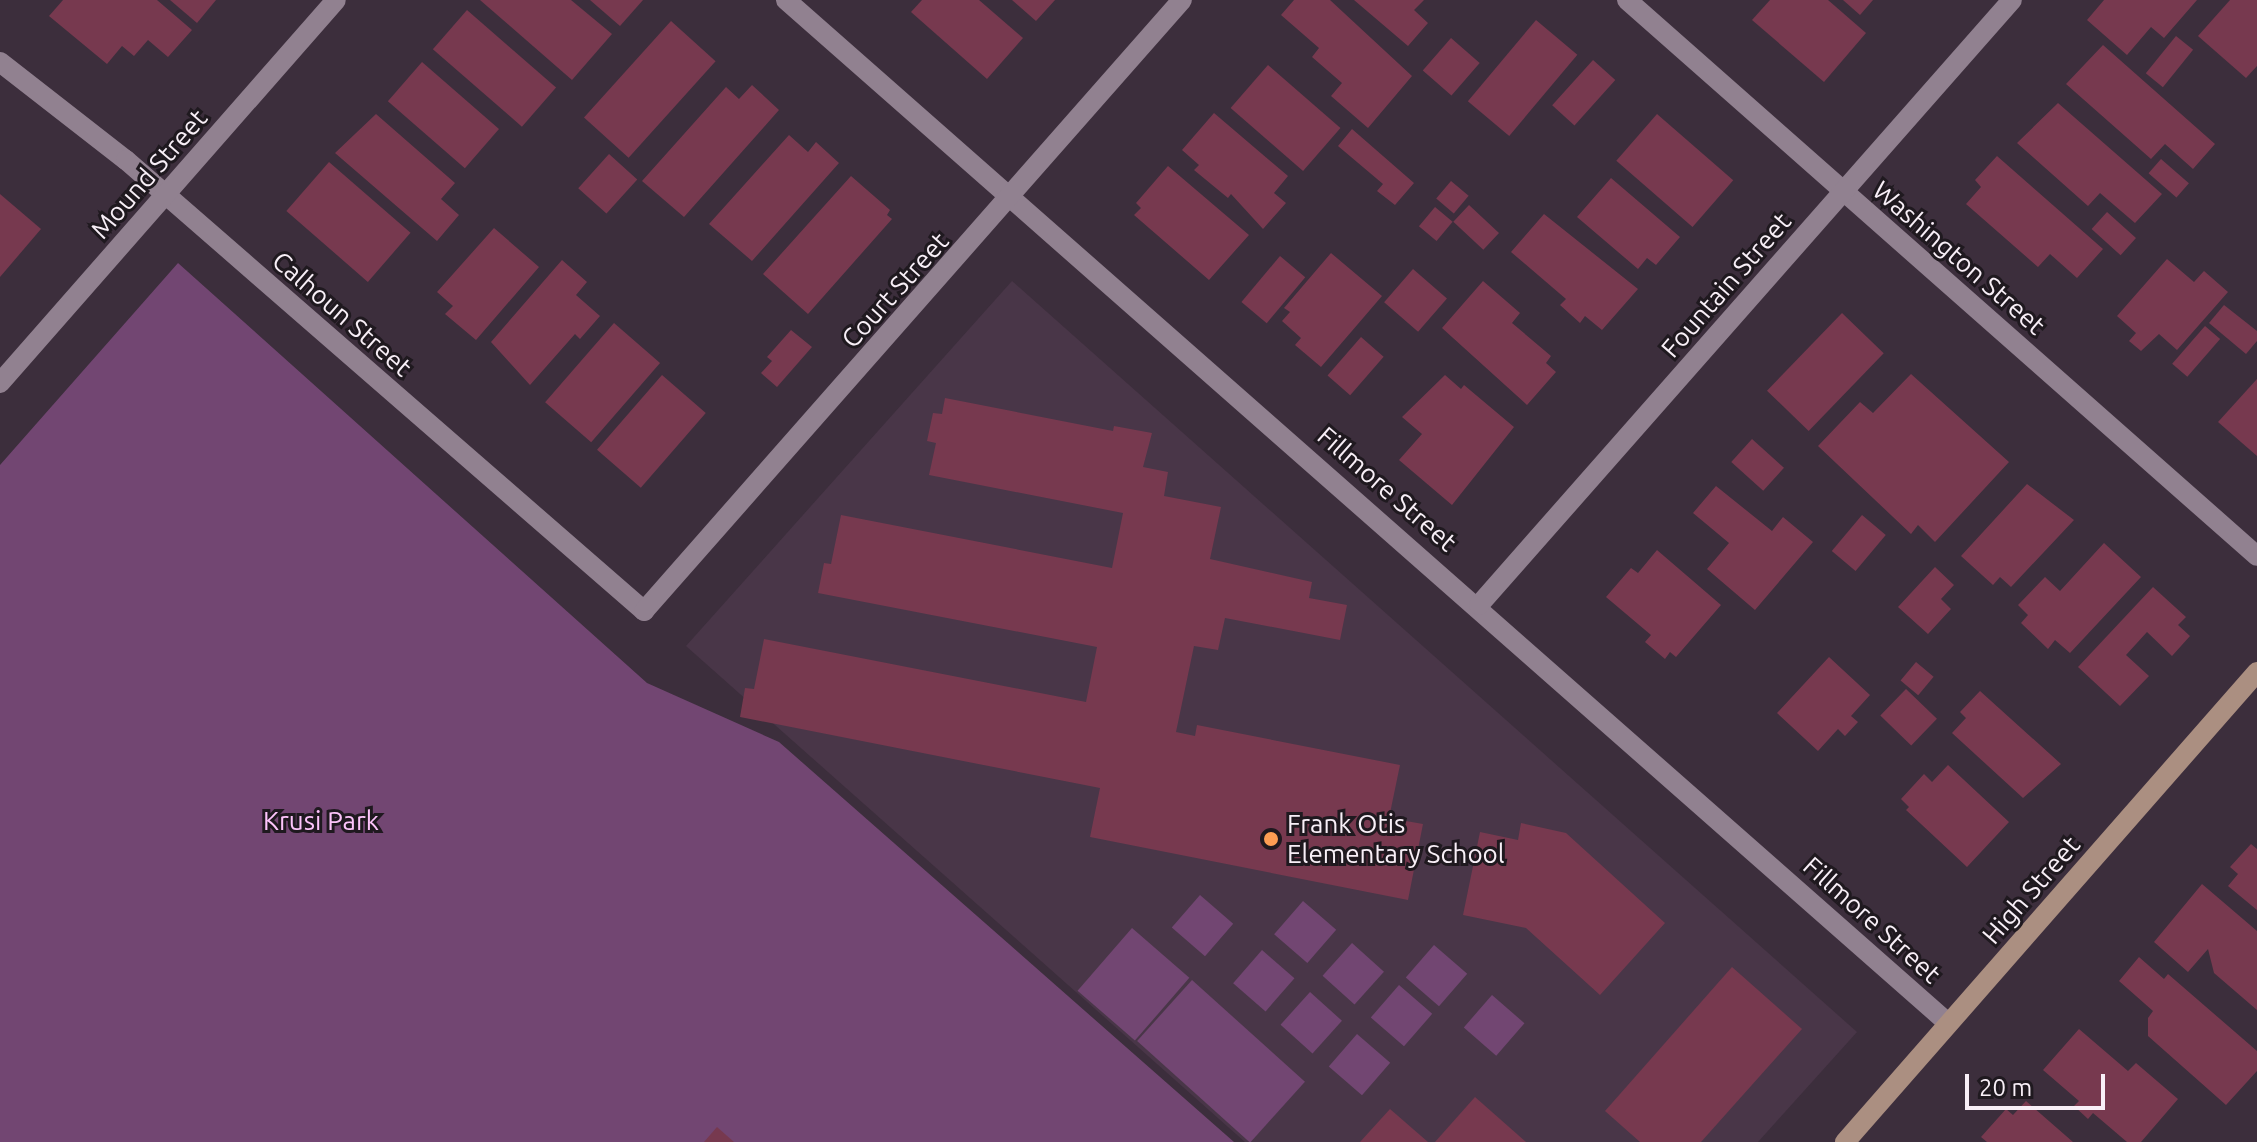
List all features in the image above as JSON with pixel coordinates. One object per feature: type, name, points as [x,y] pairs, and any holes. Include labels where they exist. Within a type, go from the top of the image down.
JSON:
[{"type":"main road","name":"High Street","points":[[1845,1142],[2257,672]]},
{"type":"street","name":"Mound Street","points":[[0,383],[336,0]]},
{"type":"street","name":"Fillmore Street","points":[[786,0],[1479,605],[1948,1023]]},
{"type":"street","name":"Court Street","points":[[644,611],[1182,0]]},
{"type":"street","name":"Washington Street","points":[[1627,0],[2257,556]]},
{"type":"street","name":"Fountain Street","points":[[1479,605],[2012,0]]},
{"type":"street","name":"Calhoun Street","points":[[0,62],[165,194],[644,611]]},
{"type":"shaded area","name":"Frank Otis Elementary School","points":[[1012,281],[1857,1032],[1758,1142],[1245,1142],[686,646]]},
{"type":"green space","name":"Krusi Park","points":[[178,263],[647,683],[779,742],[1234,1142],[0,1142],[0,465]]},
{"type":"green space","points":[[1200,895],[1233,924],[1205,956],[1172,927]]},
{"type":"green space","points":[[1303,901],[1336,930],[1307,963],[1274,934]]},
{"type":"green space","points":[[1132,928],[1189,978],[1135,1041],[1078,991]]},
{"type":"green space","points":[[1352,943],[1384,972],[1355,1004],[1323,976]]},
{"type":"green space","points":[[1434,945],[1467,974],[1439,1006],[1406,977]]},
{"type":"green space","points":[[1262,950],[1294,978],[1266,1011],[1233,983]]},
{"type":"green space","points":[[1192,980],[1305,1082],[1249,1142],[1137,1041]]},
{"type":"green space","points":[[1399,985],[1432,1014],[1404,1046],[1371,1017]]},
{"type":"green space","points":[[1310,992],[1342,1021],[1313,1053],[1281,1025]]},
{"type":"green space","points":[[1492,995],[1524,1023],[1496,1056],[1464,1027]]},
{"type":"green space","points":[[1357,1034],[1390,1063],[1362,1095],[1329,1066]]},
{"type":"building","points":[[63,0],[157,0],[192,30],[168,57],[148,40],[134,56],[122,46],[107,64],[49,16]]},
{"type":"building","points":[[170,0],[216,0],[197,23]]},
{"type":"building","points":[[480,0],[571,0],[612,34],[572,80]]},
{"type":"building","points":[[590,0],[643,0],[620,26]]},
{"type":"building","points":[[922,0],[979,0],[1023,38],[987,79],[911,12]]},
{"type":"building","points":[[1012,0],[1055,0],[1036,21]]},
{"type":"building","points":[[1294,0],[1330,0],[1412,76],[1368,128],[1331,96],[1342,83],[1312,57],[1319,48],[1281,15]]},
{"type":"building","points":[[1354,0],[1424,0],[1414,10],[1428,23],[1408,46]]},
{"type":"building","points":[[1770,0],[1828,0],[1866,33],[1824,82],[1752,20]]},
{"type":"building","points":[[1843,0],[1873,0],[1860,15]]},
{"type":"building","points":[[2104,0],[2197,0],[2164,38],[2151,27],[2127,55],[2087,20]]},
{"type":"building","points":[[2230,0],[2257,0],[2257,66],[2246,78],[2198,36]]},
{"type":"building","points":[[467,10],[556,87],[522,127],[433,49]]},
{"type":"building","points":[[1536,20],[1577,55],[1509,136],[1468,101]]},
{"type":"building","points":[[671,21],[716,61],[629,158],[584,118]]},
{"type":"building","points":[[2176,36],[2193,50],[2163,87],[2146,73]]},
{"type":"building","points":[[1451,38],[1480,63],[1451,95],[1423,70]]},
{"type":"building","points":[[2103,45],[2215,144],[2193,169],[2165,144],[2151,159],[2066,84]]},
{"type":"building","points":[[1593,60],[1615,80],[1574,125],[1552,105]]},
{"type":"building","points":[[422,62],[499,129],[465,168],[388,101]]},
{"type":"building","points":[[1268,65],[1340,128],[1303,171],[1231,108]]},
{"type":"building","points":[[752,85],[779,110],[684,217],[642,181],[726,87],[739,99]]},
{"type":"building","points":[[2058,103],[2162,194],[2135,223],[2100,193],[2088,206],[2017,143]]},
{"type":"building","points":[[1214,113],[1288,176],[1274,193],[1286,203],[1263,229],[1231,194],[1228,198],[1194,170],[1199,165],[1182,150]]},
{"type":"building","points":[[376,114],[455,183],[441,199],[459,215],[437,241],[335,153]]},
{"type":"building","points":[[1657,114],[1733,180],[1693,227],[1616,161]]},
{"type":"building","points":[[1352,129],[1414,183],[1395,205],[1377,191],[1383,184],[1338,146]]},
{"type":"building","points":[[789,135],[808,152],[816,142],[839,163],[752,261],[709,224]]},
{"type":"building","points":[[609,154],[637,179],[606,214],[578,188]]},
{"type":"building","points":[[1997,156],[2103,249],[2077,278],[2050,254],[2038,267],[1966,204],[1981,187],[1975,180]]},
{"type":"building","points":[[2161,159],[2189,183],[2176,198],[2149,173]]},
{"type":"building","points":[[329,162],[411,233],[368,282],[286,211]]},
{"type":"building","points":[[1168,166],[1249,235],[1209,280],[1134,215],[1141,208],[1136,203]]},
{"type":"building","points":[[851,176],[890,210],[887,215],[892,219],[808,314],[763,274]]},
{"type":"building","points":[[1611,178],[1680,237],[1656,265],[1647,258],[1638,269],[1577,217]]},
{"type":"building","points":[[1451,181],[1469,196],[1454,213],[1436,199]]},
{"type":"building","points":[[0,194],[41,229],[0,277]]},
{"type":"building","points":[[1469,205],[1499,233],[1483,250],[1453,222]]},
{"type":"building","points":[[1435,207],[1453,222],[1437,241],[1419,226]]},
{"type":"building","points":[[2107,212],[2136,238],[2121,255],[2092,229]]},
{"type":"building","points":[[1544,214],[1638,289],[1602,330],[1585,316],[1580,323],[1560,305],[1566,299],[1511,252]]},
{"type":"building","points":[[494,228],[539,267],[476,340],[445,314],[453,306],[437,292]]},
{"type":"building","points":[[1331,253],[1382,296],[1321,367],[1295,345],[1301,338],[1282,321],[1290,312],[1284,308]]},
{"type":"building","points":[[1280,256],[1305,277],[1267,323],[1241,302]]},
{"type":"building","points":[[2167,259],[2194,282],[2204,271],[2228,292],[2177,350],[2159,334],[2141,351],[2129,341],[2136,333],[2117,316]]},
{"type":"building","points":[[562,260],[587,282],[576,295],[600,316],[580,339],[575,334],[530,385],[491,342]]},
{"type":"building","points":[[1413,269],[1447,299],[1418,332],[1384,302]]},
{"type":"building","points":[[1483,281],[1520,313],[1512,323],[1551,356],[1546,363],[1556,372],[1527,405],[1442,328]]},
{"type":"building","points":[[2224,305],[2257,331],[2257,341],[2246,354],[2209,323]]},
{"type":"building","points":[[1842,313],[1884,353],[1809,431],[1767,391]]},
{"type":"building","points":[[614,323],[660,363],[591,442],[545,402]]},
{"type":"building","points":[[2205,326],[2220,339],[2187,377],[2172,364]]},
{"type":"building","points":[[791,330],[812,347],[777,387],[761,373],[772,361],[767,357]]},
{"type":"building","points":[[1361,337],[1384,357],[1350,395],[1328,375]]},
{"type":"building","points":[[1911,374],[2009,462],[1935,542],[1918,525],[1911,534],[1818,446],[1860,402],[1873,413]]},
{"type":"building","points":[[662,375],[706,413],[641,488],[597,450]]},
{"type":"building","points":[[1445,375],[1461,389],[1464,385],[1514,427],[1452,505],[1399,460],[1422,434],[1402,417]]},
{"type":"building","points":[[2257,379],[2257,456],[2218,422]]},
{"type":"building","points":[[945,398],[1113,431],[1114,426],[1152,433],[1143,467],[1168,472],[1164,496],[1221,507],[1210,559],[1312,582],[1309,598],[1347,605],[1340,640],[1225,618],[1218,650],[1194,646],[1176,732],[1195,736],[1197,725],[1400,765],[1389,818],[1423,824],[1408,900],[1090,837],[1100,788],[740,717],[745,688],[754,689],[764,639],[1086,702],[1097,647],[818,593],[824,563],[831,564],[841,515],[1112,568],[1123,513],[929,475],[936,443],[927,441],[933,413],[942,414]]},
{"type":"building","points":[[1752,439],[1784,468],[1763,491],[1731,462]]},
{"type":"building","points":[[2027,484],[2074,520],[2011,587],[2000,577],[1993,585],[1961,556]]},
{"type":"building","points":[[1716,486],[1772,531],[1783,517],[1813,542],[1755,610],[1707,569],[1729,543],[1693,513]]},
{"type":"building","points":[[1862,515],[1886,535],[1856,571],[1832,551]]},
{"type":"building","points":[[2104,543],[2141,577],[2070,653],[2055,640],[2048,649],[2021,623],[2028,615],[2018,605],[2045,577],[2060,591]]},
{"type":"building","points":[[1657,550],[1721,605],[1676,657],[1670,652],[1665,659],[1645,642],[1651,635],[1606,597],[1631,568],[1638,573]]},
{"type":"building","points":[[1935,567],[1954,585],[1941,599],[1951,609],[1928,634],[1898,607]]},
{"type":"building","points":[[2153,587],[2186,617],[2178,625],[2190,636],[2172,656],[2147,632],[2126,655],[2149,676],[2120,706],[2078,667]]},
{"type":"building","points":[[1829,657],[1870,695],[1851,716],[1858,722],[1845,736],[1838,729],[1818,751],[1777,713]]},
{"type":"building","points":[[1916,662],[1934,677],[1918,695],[1901,680]]},
{"type":"building","points":[[1906,689],[1937,719],[1911,745],[1880,716]]},
{"type":"building","points":[[1980,691],[2061,764],[2023,798],[1952,733],[1966,718],[1960,712]]},
{"type":"building","points":[[1948,765],[2009,822],[1967,867],[1906,810],[1909,807],[1901,799],[1924,774],[1932,782]]},
{"type":"building","points":[[1521,823],[1566,833],[1665,923],[1600,995],[1526,928],[1463,915],[1480,832],[1518,840]]},
{"type":"building","points":[[2251,844],[2257,849],[2257,910],[2228,886],[2238,874],[2230,867]]},
{"type":"building","points":[[2202,884],[2257,931],[2257,1010],[2214,973],[2208,949],[2188,972],[2154,942]]},
{"type":"building","points":[[2139,957],[2164,979],[2168,974],[2257,1051],[2257,1071],[2226,1105],[2148,1036],[2148,1018],[2153,1011],[2119,981]]},
{"type":"building","points":[[1732,967],[1802,1029],[1701,1142],[1640,1142],[1605,1111]]},
{"type":"building","points":[[2079,1029],[2128,1071],[2136,1063],[2178,1099],[2141,1142],[2127,1142],[2093,1113],[2088,1119],[2074,1106],[2079,1101],[2043,1070]]},
{"type":"building","points":[[1475,1097],[1526,1142],[1435,1142]]},
{"type":"building","points":[[2026,1101],[2073,1142],[1987,1142],[1981,1137],[2006,1109],[2013,1115]]},
{"type":"building","points":[[1390,1109],[1428,1142],[1360,1142]]},
{"type":"building","points":[[717,1127],[734,1142],[704,1142]]},
{"type":"place","name":"Frank Otis Elementary School","points":[[1271,839]]}]
